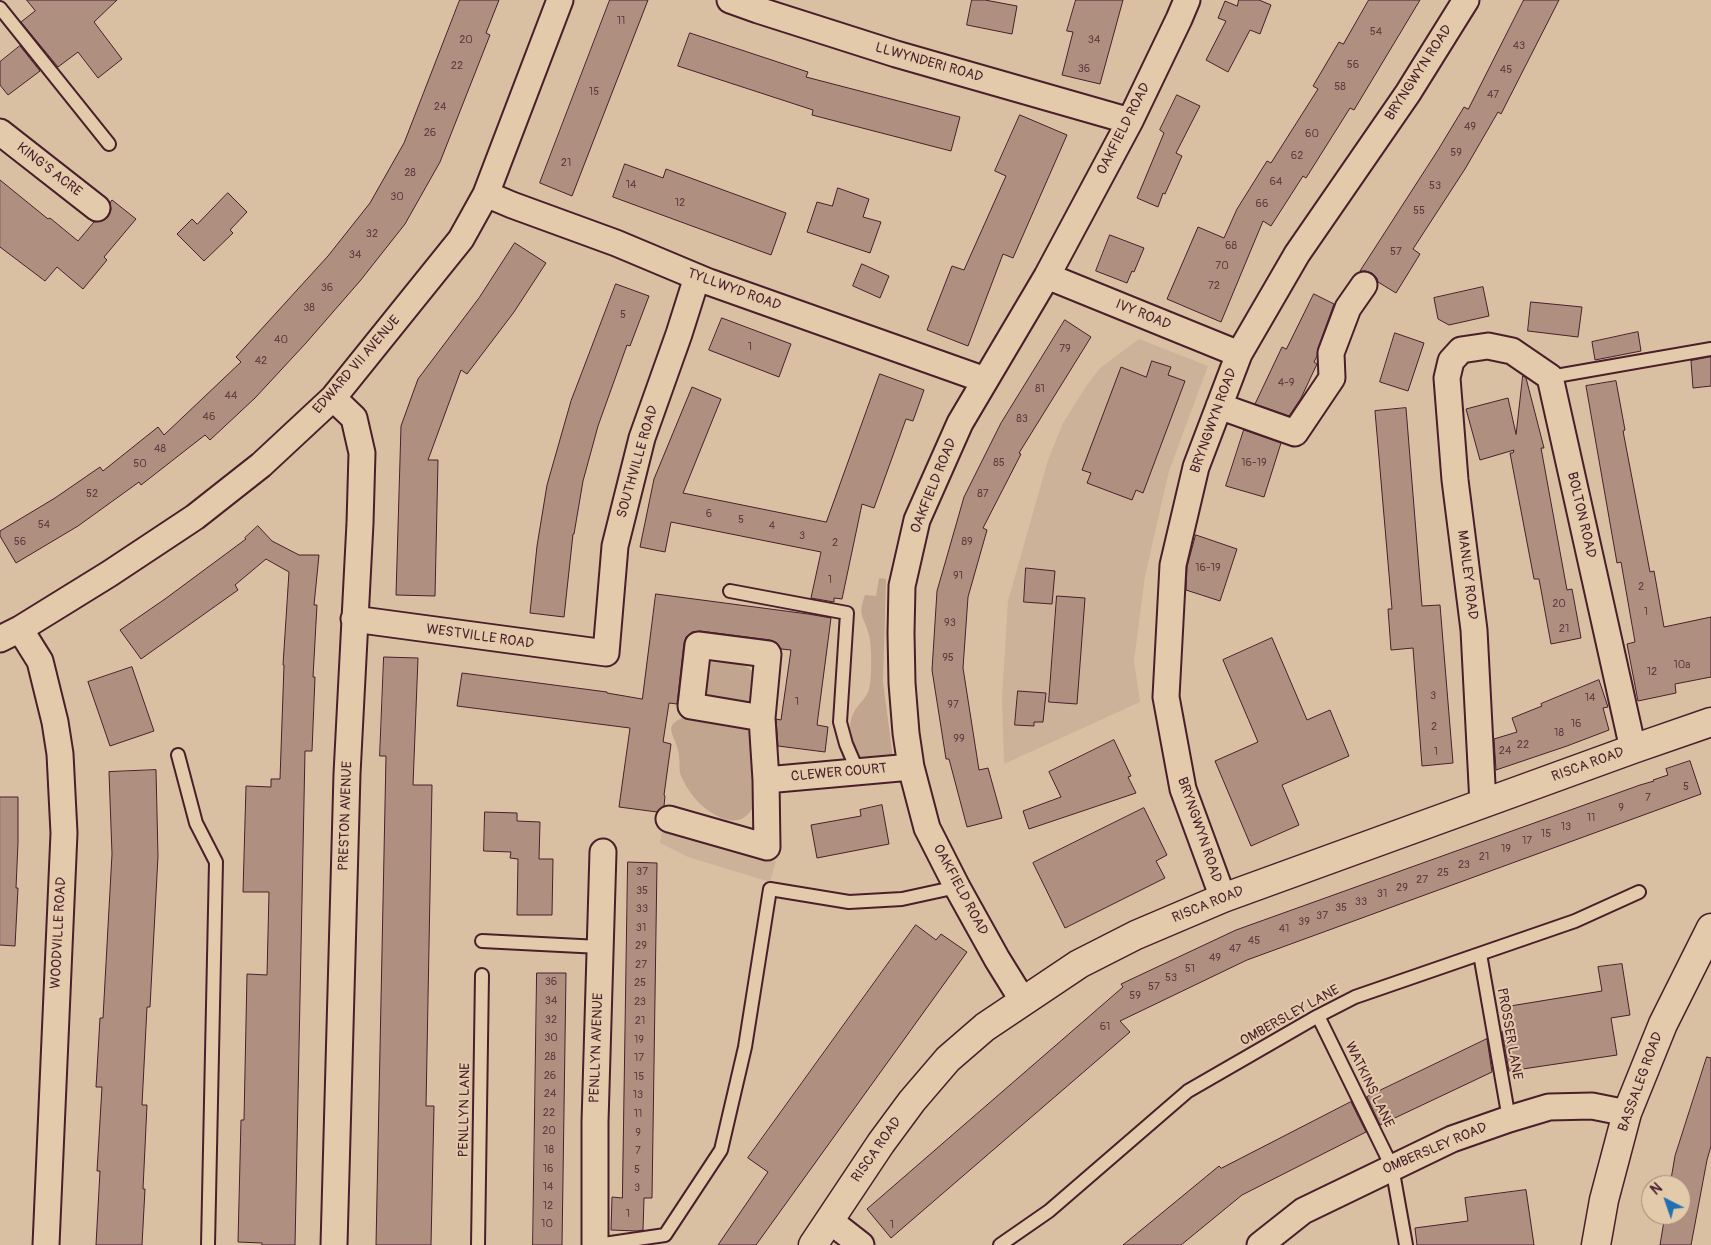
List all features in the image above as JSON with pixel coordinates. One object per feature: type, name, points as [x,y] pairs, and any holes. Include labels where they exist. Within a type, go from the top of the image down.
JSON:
[{"type":"main road","name":"RISCA ROAD","points":[[813,1245],[881,1143],[912,1101],[948,1059],[985,1027],[1079,964],[1136,935],[1223,898],[1633,748],[1711,722]]},
{"type":"main road","name":"BASSALEG ROAD","points":[[1596,1245],[1604,1200],[1627,1113],[1663,1024],[1711,928]]},
{"type":"street","name":"EDWARD VII AVENUE","points":[[10,634],[109,574],[195,517],[261,465],[332,398],[461,239],[486,194],[560,0]]},
{"type":"street","name":"LLWYNDERI ROAD","points":[[730,0],[896,54],[1130,121]]},
{"type":"street","name":"OAKFIELD ROAD","points":[[1023,1001],[956,887],[927,828],[911,767],[902,683],[902,586],[917,520],[960,423],[1047,276],[1130,121],[1187,0]]},
{"type":"street","name":"BRYNGWYN ROAD","points":[[1223,898],[1183,789],[1166,697],[1173,565],[1196,467],[1239,354],[1297,254],[1408,93],[1466,0]]},
{"type":"street","name":"KING'S ACRE","points":[[0,132],[97,208]]},
{"type":"street","name":"TYLLWYD ROAD","points":[[486,194],[616,243],[697,277],[985,380]]},
{"type":"street","name":"IVY ROAD","points":[[1047,276],[1239,354]]},
{"type":"street","name":"SOUTHVILLE ROAD","points":[[606,653],[615,546],[642,438],[697,277]]},
{"type":"street","points":[[1219,406],[1295,433],[1332,378],[1331,353],[1348,308],[1364,285]]},
{"type":"street","name":"MANLEY ROAD","points":[[1483,804],[1474,630],[1455,480],[1447,378],[1451,361],[1460,350],[1488,346],[1512,350],[1550,377]]},
{"type":"street","name":"BOLTON ROAD","points":[[1550,377],[1633,748]]},
{"type":"street","name":"PRESTON AVENUE","points":[[332,398],[354,418],[362,453],[347,774],[334,1245]]},
{"type":"street","name":"WESTVILLE ROAD","points":[[354,619],[606,653]]},
{"type":"street","name":"WOODVILLE ROAD","points":[[10,634],[40,661],[55,722],[60,754],[64,833],[46,1245]]},
{"type":"street","points":[[669,819],[767,847],[766,780],[762,718]]},
{"type":"street","name":"CLEWER COURT","points":[[766,780],[911,767]]},
{"type":"street","name":"PENLLYN AVENUE","points":[[596,1245],[595,1122],[603,852]]},
{"type":"street","name":"OMBERSLEY ROAD","points":[[1260,1245],[1303,1211],[1452,1139],[1549,1107],[1592,1106],[1627,1113]]},
{"type":"street","points":[[829,1220],[861,1245]]},
{"type":"lane","points":[[0,8],[109,144]]},
{"type":"lane","points":[[1550,377],[1711,349]]},
{"type":"lane","points":[[730,591],[847,613],[840,722],[846,744],[858,772]]},
{"type":"lane","points":[[178,755],[196,823],[216,862],[208,1245]]},
{"type":"lane","points":[[596,1245],[665,1235],[722,1150],[745,1047],[770,889],[849,902],[902,899],[956,887]]},
{"type":"lane","name":"OMBERSLEY LANE","points":[[1000,1245],[1049,1212],[1188,1092],[1318,1016],[1355,997],[1575,921],[1639,892]]},
{"type":"lane","points":[[482,941],[600,946]]},
{"type":"lane","name":"PROSSER LANE","points":[[1480,954],[1509,1119]]},
{"type":"lane","name":"PENLLYN LANE","points":[[478,1245],[482,975]]},
{"type":"lane","name":"WATKINS LANE","points":[[1318,1016],[1392,1167],[1406,1245]]},
{"type":"shaded area","points":[[1139,339],[1208,366],[1169,471],[1145,576],[1134,661],[1140,702],[1004,764],[1002,698],[1008,601],[1048,460],[1063,423],[1100,368]]},
{"type":"shaded area","points":[[879,578],[886,579],[883,682],[893,758],[861,760],[852,743],[850,724],[856,709],[868,692],[871,678],[870,640],[861,612],[865,595],[876,596]]},
{"type":"shaded area","points":[[706,663],[745,666],[754,673],[752,706],[703,702]]},
{"type":"shaded area","points":[[685,717],[739,723],[748,728],[759,793],[757,800],[747,815],[740,819],[731,820],[714,814],[699,803],[682,779],[679,753],[671,731],[674,723]]},
{"type":"shaded area","points":[[670,826],[776,861],[770,882],[688,857],[660,843],[662,829]]},
{"type":"building","points":[[27,0],[117,0],[94,22],[122,59],[98,78],[78,52],[58,67],[21,22],[35,11]]},
{"type":"building","points":[[460,0],[499,0],[486,33],[490,35],[440,162],[405,224],[360,281],[306,343],[255,398],[210,440],[205,435],[141,485],[139,482],[78,526],[16,563],[0,536],[0,531],[55,498],[100,467],[103,471],[158,427],[164,435],[241,362],[236,357],[328,256],[370,203],[404,143]]},
{"type":"building","points":[[610,0],[648,0],[572,196],[540,183]]},
{"type":"building","points":[[972,0],[985,0],[1017,6],[1012,34],[967,25]]},
{"type":"building","points":[[1076,0],[1123,0],[1100,84],[1062,75],[1073,32],[1067,31]]},
{"type":"building","points":[[1239,0],[1259,0],[1271,5],[1260,34],[1250,30],[1228,72],[1206,60],[1226,21],[1218,18],[1225,1],[1237,6]]},
{"type":"building","points":[[1369,0],[1420,0],[1354,110],[1350,108],[1306,178],[1303,176],[1271,226],[1263,221],[1221,322],[1167,299],[1198,227],[1224,238],[1237,209],[1267,161],[1271,163],[1318,89],[1313,86],[1339,42],[1343,44]]},
{"type":"building","points":[[1524,0],[1559,0],[1501,114],[1498,112],[1465,169],[1413,249],[1420,254],[1396,293],[1378,282],[1372,273],[1360,271],[1464,107],[1468,109]]},
{"type":"building","points":[[690,33],[808,72],[806,77],[960,117],[951,151],[812,115],[813,110],[678,66]]},
{"type":"building","points":[[20,46],[40,71],[8,95],[0,85],[0,62]]},
{"type":"building","points":[[1177,95],[1200,106],[1176,153],[1182,156],[1158,207],[1137,198],[1164,133],[1160,130]]},
{"type":"building","points":[[1020,115],[1067,135],[1013,258],[1003,254],[968,346],[927,330],[952,266],[964,270],[1006,176],[995,171]]},
{"type":"building","points":[[625,164],[663,178],[666,169],[786,213],[771,255],[613,197]]},
{"type":"building","points":[[0,180],[78,241],[94,222],[102,221],[108,217],[112,200],[136,219],[104,257],[107,260],[83,289],[57,267],[45,281],[0,247]]},
{"type":"building","points":[[838,188],[869,199],[863,217],[881,222],[870,253],[807,232],[817,202],[832,206]]},
{"type":"building","points":[[228,193],[247,212],[230,230],[233,233],[204,261],[177,234],[192,219],[197,224]]},
{"type":"building","points":[[1110,235],[1144,248],[1127,283],[1096,271]]},
{"type":"building","points":[[515,243],[546,263],[514,312],[467,374],[461,370],[428,460],[438,460],[435,596],[396,595],[401,426],[418,379],[479,298]]},
{"type":"building","points":[[862,264],[889,276],[880,298],[853,286]]},
{"type":"building","points":[[616,284],[649,296],[630,346],[627,345],[598,426],[583,481],[573,534],[564,617],[530,613],[537,546],[547,485],[571,401]]},
{"type":"building","points":[[1483,287],[1489,316],[1449,325],[1438,319],[1434,298]]},
{"type":"building","points":[[1314,294],[1334,304],[1314,362],[1317,364],[1301,398],[1289,416],[1255,404],[1282,347],[1286,349]]},
{"type":"building","points":[[1531,302],[1582,307],[1578,337],[1528,331]]},
{"type":"building","points":[[722,318],[791,344],[779,377],[709,350]]},
{"type":"building","points":[[1065,320],[1091,337],[1019,453],[1021,454],[983,528],[987,530],[968,597],[963,668],[979,770],[988,768],[1002,818],[967,827],[949,759],[946,759],[932,670],[937,591],[964,497],[1001,423]]},
{"type":"building","points":[[1638,332],[1641,351],[1595,360],[1592,342]]},
{"type":"building","points":[[1395,333],[1424,343],[1408,391],[1380,382]]},
{"type":"building","points":[[1711,357],[1711,386],[1693,388],[1691,361]]},
{"type":"building","points":[[1152,361],[1171,367],[1168,375],[1185,381],[1143,493],[1136,490],[1132,500],[1087,483],[1091,473],[1082,470],[1121,367],[1146,377]]},
{"type":"building","points":[[880,374],[924,390],[913,421],[906,419],[874,508],[862,504],[842,599],[834,598],[834,602],[811,598],[821,552],[671,522],[665,552],[640,547],[654,479],[692,387],[721,399],[683,493],[826,522]]},
{"type":"building","points":[[1523,376],[1526,378],[1544,448],[1541,448],[1567,590],[1572,589],[1581,638],[1551,644],[1539,579],[1534,579],[1510,453],[1513,453],[1514,450],[1480,460],[1466,409],[1508,398],[1516,434]]},
{"type":"building","points":[[1616,381],[1625,430],[1623,431],[1650,572],[1654,571],[1664,627],[1711,617],[1711,677],[1675,684],[1676,693],[1638,701],[1627,644],[1635,642],[1621,562],[1617,563],[1586,386]]},
{"type":"building","points":[[1406,408],[1422,606],[1440,605],[1453,763],[1422,766],[1413,648],[1391,650],[1388,609],[1392,609],[1375,411]]},
{"type":"building","points":[[1244,430],[1281,443],[1264,497],[1226,486]]},
{"type":"building","points":[[258,526],[272,541],[299,555],[319,555],[314,605],[317,605],[313,677],[315,677],[312,751],[305,751],[295,1245],[262,1245],[262,1243],[238,1242],[241,1120],[244,1120],[247,974],[267,975],[269,892],[243,892],[246,786],[271,787],[271,779],[280,779],[283,665],[289,572],[266,559],[235,585],[238,590],[141,659],[120,630],[246,539]]},
{"type":"building","points":[[1196,535],[1237,549],[1220,601],[1186,590],[1187,567]]},
{"type":"building","points":[[1026,568],[1055,571],[1052,604],[1024,602]]},
{"type":"building","points":[[656,594],[831,618],[817,725],[828,727],[825,752],[778,746],[776,719],[781,720],[791,650],[781,649],[777,643],[770,640],[700,631],[692,632],[686,637],[677,704],[669,703],[663,742],[671,744],[664,806],[657,812],[619,807],[630,728],[457,706],[462,673],[607,692],[642,699]]},
{"type":"building","points":[[1057,596],[1085,598],[1077,704],[1049,702]]},
{"type":"building","points":[[1272,638],[1307,720],[1330,710],[1349,756],[1282,785],[1299,825],[1251,846],[1215,761],[1258,742],[1223,660]]},
{"type":"building","points":[[384,657],[418,658],[413,785],[432,785],[426,1106],[434,1106],[431,1245],[376,1245],[386,756],[380,756]]},
{"type":"building","points":[[132,667],[154,731],[110,746],[88,682]]},
{"type":"building","points":[[1599,680],[1608,707],[1603,708],[1609,730],[1496,770],[1494,739],[1517,732],[1512,718]]},
{"type":"building","points":[[1018,691],[1046,693],[1043,722],[1034,722],[1034,726],[1015,725]]},
{"type":"building","points":[[1114,740],[1131,776],[1128,777],[1136,793],[1029,829],[1023,811],[1061,797],[1049,772]]},
{"type":"building","points":[[1690,761],[1701,794],[1247,960],[1120,1021],[1130,1032],[891,1238],[867,1209],[1123,987],[1121,984],[1236,930],[1654,781],[1668,775],[1666,769]]},
{"type":"building","points":[[156,770],[158,856],[150,1007],[147,1007],[142,1105],[147,1105],[142,1245],[96,1245],[100,1171],[97,1171],[102,1087],[96,1087],[100,1018],[103,1018],[112,854],[109,772]]},
{"type":"building","points":[[0,797],[18,797],[16,888],[18,888],[15,946],[0,945]]},
{"type":"building","points":[[882,805],[889,844],[817,858],[811,825],[861,816],[860,810]]},
{"type":"building","points":[[1144,808],[1167,855],[1156,861],[1165,878],[1065,928],[1033,863]]},
{"type":"building","points":[[485,812],[517,813],[517,821],[540,822],[539,859],[553,859],[552,915],[517,915],[518,859],[510,858],[511,852],[484,851]]},
{"type":"building","points":[[628,862],[657,863],[652,1198],[644,1198],[643,1230],[637,1231],[611,1230],[612,1197],[622,1198]]},
{"type":"building","points":[[916,925],[936,940],[941,934],[967,952],[756,1245],[718,1245],[768,1172],[748,1158]]},
{"type":"building","points":[[1622,964],[1630,1015],[1611,1018],[1617,1055],[1509,1071],[1502,1032],[1507,1029],[1504,1007],[1602,991],[1598,967]]},
{"type":"building","points":[[537,973],[566,973],[562,1245],[533,1245]]},
{"type":"building","points":[[1487,1039],[1492,1072],[1380,1125],[1367,1097]]},
{"type":"building","points":[[1707,1057],[1711,1058],[1711,1146],[1691,1245],[1660,1245],[1663,1225],[1691,1225],[1691,1175],[1672,1175],[1675,1156]]},
{"type":"building","points":[[1351,1102],[1366,1132],[1242,1195],[1181,1245],[1123,1245],[1219,1166],[1221,1168]]},
{"type":"building","points":[[1526,1190],[1534,1245],[1417,1245],[1415,1228],[1468,1221],[1465,1198]]}]
